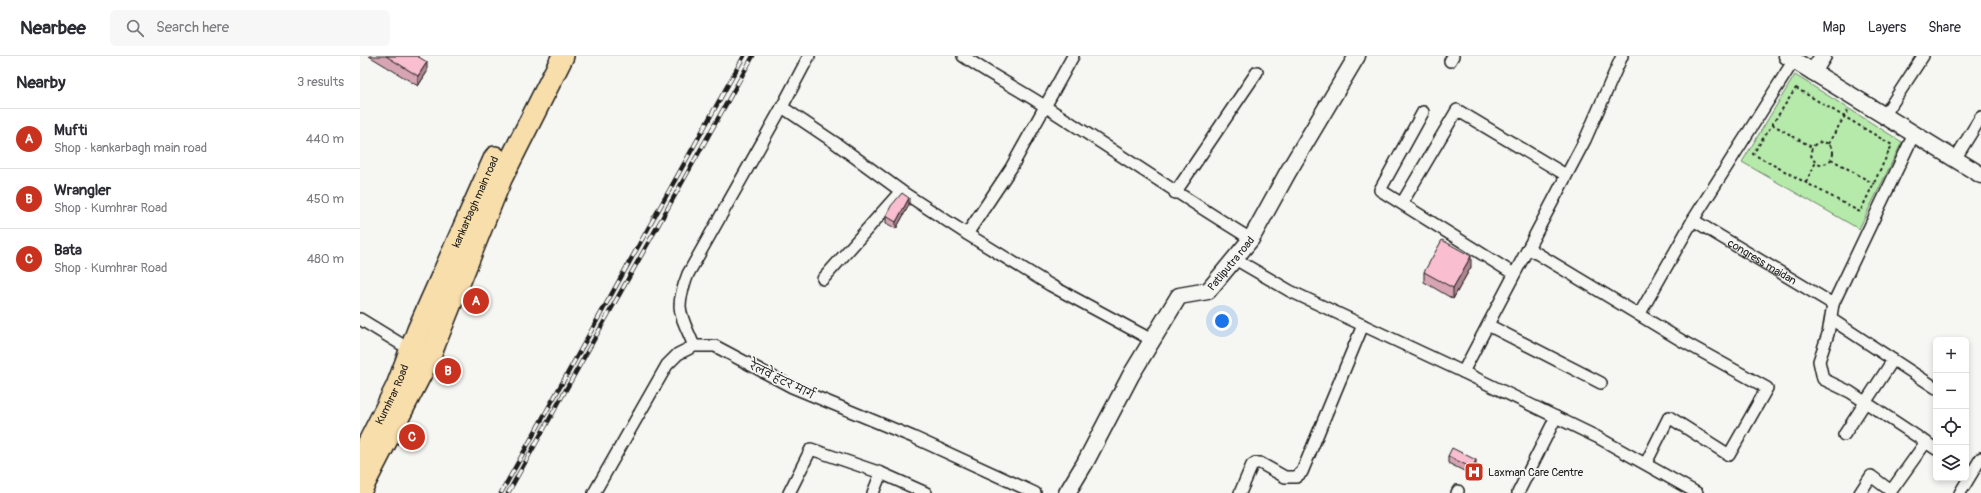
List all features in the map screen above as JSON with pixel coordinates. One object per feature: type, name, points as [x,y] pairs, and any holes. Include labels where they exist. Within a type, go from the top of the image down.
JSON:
[{"type":"highway","name":"kankarbagh main road","points":[[420,354],[488,172],[546,56]]},
{"type":"highway","points":[[420,354],[501,179],[563,56]]},
{"type":"highway","name":"Kumhrar Road","points":[[360,460],[397,386],[420,354]]},
{"type":"highway","name":"Kumhrar Road","points":[[360,492],[420,354]]},
{"type":"street","points":[[694,346],[679,312],[680,296],[688,274],[809,56]]},
{"type":"street","points":[[963,56],[978,60],[1175,193],[1252,239]]},
{"type":"street","points":[[967,234],[1011,168],[1072,56]]},
{"type":"street","name":"Patliputra road","points":[[1067,493],[1085,463],[1131,375],[1179,296],[1208,291],[1252,239],[1288,172],[1357,56]]},
{"type":"street","points":[[1463,372],[1585,140],[1622,56]]},
{"type":"street","points":[[1813,72],[1823,56]]},
{"type":"street","points":[[1884,116],[1923,56]]},
{"type":"street","points":[[1639,315],[1693,220],[1790,58],[1981,175]]},
{"type":"street","points":[[1175,193],[1257,72]]},
{"type":"street","points":[[782,107],[834,142],[901,191],[967,234],[1050,285],[1152,340]]},
{"type":"street","points":[[1402,203],[1457,110],[1566,175]]},
{"type":"street","points":[[1423,112],[1380,190],[1514,274]]},
{"type":"street","points":[[1955,159],[1981,118]]},
{"type":"street","points":[[1914,134],[1833,304],[1831,319],[1819,361],[1824,379],[1850,392],[1933,447]]},
{"type":"street","points":[[823,279],[901,191]]},
{"type":"street","name":"congress maidan","points":[[1693,220],[1833,304]]},
{"type":"street","points":[[1528,248],[1639,315],[1767,388],[1729,455],[1668,418],[1646,464]]},
{"type":"street","points":[[1234,259],[1290,291],[1556,417],[1646,464],[1697,493]]},
{"type":"street","points":[[360,319],[420,354]]},
{"type":"street","points":[[1831,319],[1933,386]]},
{"type":"street","points":[[1240,493],[1252,465],[1255,463],[1260,463],[1285,477],[1296,477],[1302,472],[1363,325]]},
{"type":"street","points":[[1488,325],[1601,383]]},
{"type":"street","name":"रेलवे हंटर मार्ग","points":[[594,493],[666,365],[678,354],[694,346],[715,346],[792,387],[913,437],[1035,493]]},
{"type":"street","points":[[1844,435],[1893,360]]},
{"type":"street","points":[[1518,493],[1556,417]]},
{"type":"street","points":[[1860,493],[1871,476],[1890,492],[1926,442]]},
{"type":"street","points":[[789,493],[811,449],[881,473],[908,489],[926,493]]},
{"type":"street","points":[[1969,471],[1981,458]]},
{"type":"street","points":[[873,493],[881,473]]},
{"type":"street","points":[[1960,493],[1965,481]]},
{"type":"path","points":[[1796,88],[1892,145],[1860,212],[1753,154],[1772,124],[1796,88]]},
{"type":"path","points":[[1828,144],[1856,99]]},
{"type":"path","points":[[1772,124],[1813,148]]},
{"type":"path","points":[[1816,162],[1811,154],[1813,148],[1818,143],[1828,144]]},
{"type":"path","points":[[1816,162],[1826,163],[1831,159],[1833,153],[1828,144]]},
{"type":"path","points":[[1831,159],[1874,184]]},
{"type":"path","points":[[1806,182],[1816,162]]},
{"type":"green space","points":[[1795,75],[1902,142],[1859,229],[1742,162]]},
{"type":"building","points":[[386,56],[417,56],[427,62],[418,76]]},
{"type":"building","points":[[902,193],[909,198],[896,222],[886,216],[891,206]]},
{"type":"building","points":[[1442,240],[1471,256],[1453,288],[1424,272]]},
{"type":"building","points":[[1452,448],[1476,460],[1472,468],[1448,456]]},
{"type":"railway","points":[[501,493],[744,56]]},
{"type":"railway","points":[[508,493],[753,56]]},
{"type":"place","name":"Mufti","points":[[476,301]]},
{"type":"place","name":"Wrangler","points":[[448,371]]},
{"type":"place","name":"Bata","points":[[412,437]]},
{"type":"place","name":"Laxman Care Centre","points":[[1474,472]]}]
